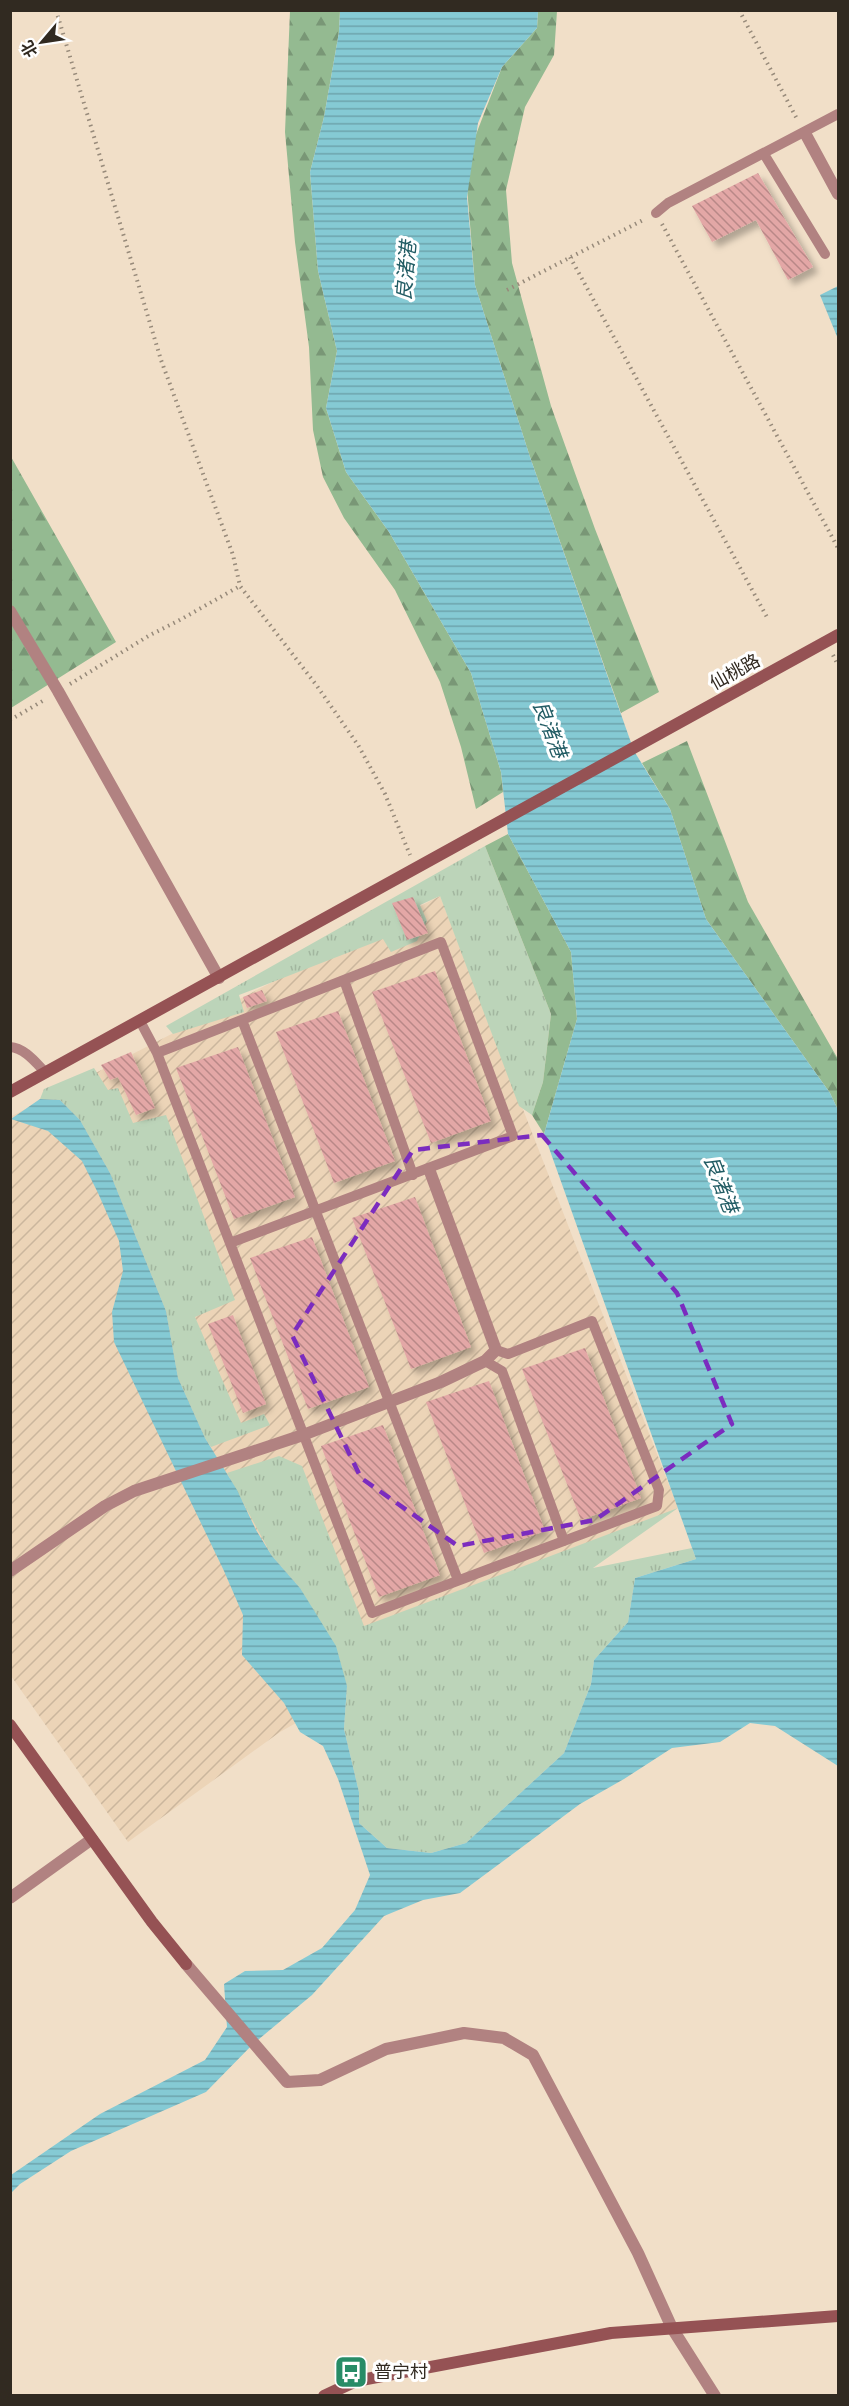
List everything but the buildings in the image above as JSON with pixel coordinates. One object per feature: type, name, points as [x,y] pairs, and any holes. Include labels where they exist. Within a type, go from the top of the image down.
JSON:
[{"type":"street","points":[[805,133],[838,194]]},
{"type":"street","points":[[10,611],[58,691],[219,978]]},
{"type":"street","name":"仙桃路","points":[[10,1092],[416,870],[838,635]]},
{"type":"street","points":[[10,1571],[105,1506],[134,1491],[303,1435],[441,1382],[485,1361],[496,1350],[429,1170]]},
{"type":"street","points":[[10,1725],[152,1922],[286,2082],[320,2080],[386,2049],[465,2033],[504,2038],[533,2055],[638,2253],[672,2328],[715,2396]]},
{"type":"street","points":[[10,1898],[92,1839]]},
{"type":"street","points":[[324,2396],[356,2381],[611,2333],[838,2316]]},
{"type":"lane","points":[[656,213],[668,203],[838,114]]},
{"type":"lane","points":[[764,154],[825,254]]},
{"type":"lane","points":[[157,1053],[441,942],[513,1136],[429,1170],[230,1243]]},
{"type":"lane","points":[[344,980],[413,1175]]},
{"type":"lane","points":[[242,1020],[391,1401],[458,1580]]},
{"type":"lane","points":[[141,1021],[157,1053],[372,1613],[657,1506],[658,1490],[592,1321],[508,1354],[496,1350]]},
{"type":"lane","points":[[10,1047],[15,1047],[31,1057],[46,1073]]},
{"type":"lane","points":[[485,1361],[502,1371],[564,1541]]},
{"type":"path","points":[[56,10],[161,360],[233,555],[240,586],[317,686],[358,745],[385,794],[416,870]]},
{"type":"path","points":[[739,10],[805,133]]},
{"type":"path","points":[[507,290],[656,213],[838,548]]},
{"type":"path","points":[[570,257],[768,619]]},
{"type":"path","points":[[10,720],[150,634],[240,586]]},
{"type":"highlighted area","points":[[542,1135],[677,1293],[732,1424],[595,1520],[458,1546],[361,1478],[292,1335],[413,1150]]},
{"type":"shaded area","points":[[440,896],[678,1508],[280,1732],[128,1842],[11,1676],[10,1117]]},
{"type":"green space","points":[[290,11],[340,11],[339,32],[324,117],[310,172],[318,271],[337,351],[326,408],[346,472],[389,532],[471,673],[501,772],[503,792],[476,809],[461,747],[440,682],[395,590],[344,518],[323,477],[313,430],[309,347],[295,242],[285,132]]},
{"type":"green space","points":[[538,11],[557,11],[554,55],[525,107],[506,190],[512,263],[551,406],[595,529],[659,692],[621,713],[530,457],[475,285],[465,163],[502,67],[537,28]]},
{"type":"green space","points":[[10,455],[116,642],[11,708],[10,708]]},
{"type":"green space","points":[[687,741],[748,902],[838,1059],[838,1110],[830,1093],[706,919],[670,809],[642,763]]},
{"type":"green space","points":[[508,834],[571,952],[577,1019],[544,1134],[532,1115],[543,1082],[551,1014],[485,846]]},
{"type":"green space","points":[[485,846],[551,1014],[543,1082],[532,1115],[519,1106],[440,896],[420,905],[427,921],[417,941],[391,952],[383,939],[239,995],[244,1012],[173,1034],[166,1026]]},
{"type":"green space","points":[[94,1068],[108,1090],[118,1088],[133,1123],[166,1115],[235,1300],[195,1317],[241,1423],[264,1414],[270,1425],[211,1447],[205,1438],[178,1378],[166,1311],[110,1173],[80,1120],[60,1100],[40,1099],[44,1089]]},
{"type":"green space","points":[[279,1456],[302,1466],[364,1626],[678,1508],[593,1568],[692,1548],[696,1559],[635,1578],[628,1622],[594,1660],[591,1684],[564,1753],[466,1843],[431,1853],[387,1848],[359,1823],[359,1792],[344,1729],[347,1686],[300,1588],[272,1556],[227,1473]]},
{"type":"water","name":"良渚港","points":[[340,11],[538,11],[537,28],[502,67],[478,123],[467,197],[475,285],[530,457],[634,751],[670,809],[706,919],[830,1093],[838,1110],[838,1766],[775,1726],[750,1723],[720,1742],[672,1748],[580,1804],[460,1893],[423,1900],[384,1916],[312,1995],[253,2044],[206,2092],[71,2151],[20,2184],[11,2193],[11,2175],[100,2114],[205,2060],[227,2027],[224,1984],[245,1971],[283,1970],[322,1948],[355,1910],[370,1875],[338,1779],[323,1746],[300,1732],[284,1703],[242,1655],[243,1615],[114,1342],[112,1312],[123,1271],[119,1241],[98,1193],[82,1161],[48,1131],[11,1119],[40,1099],[60,1100],[80,1120],[110,1173],[166,1311],[178,1378],[205,1438],[237,1490],[256,1530],[272,1556],[300,1588],[336,1646],[347,1686],[344,1729],[359,1792],[359,1823],[387,1848],[431,1853],[466,1843],[564,1753],[591,1684],[594,1660],[628,1622],[635,1578],[696,1559],[544,1134],[577,1019],[571,952],[508,834],[501,772],[471,673],[389,532],[346,472],[326,408],[337,351],[318,271],[310,172],[324,117],[339,32]]},
{"type":"water","points":[[838,286],[838,339],[820,295]]},
{"type":"place","name":"普宁村","points":[[351,2372]]}]
